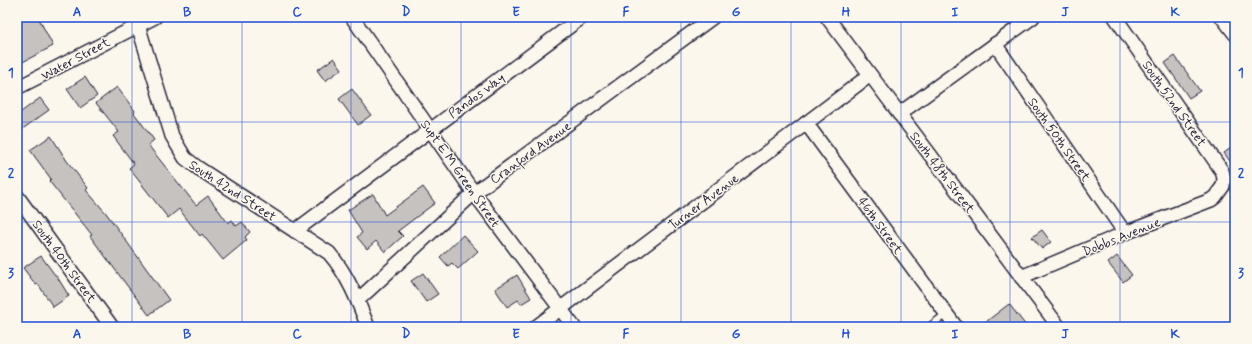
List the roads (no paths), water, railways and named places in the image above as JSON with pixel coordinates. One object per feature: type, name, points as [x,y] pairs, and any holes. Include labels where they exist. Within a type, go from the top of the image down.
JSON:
[{"type":"street","name":"Water Street","points":[[17,88],[155,17]]},
{"type":"street","name":"Supt E M Green Street","points":[[352,17],[474,193],[574,327]]},
{"type":"street","name":"Pandos Way","points":[[295,231],[429,129],[582,17]]},
{"type":"street","name":"Cranford Avenue","points":[[358,300],[474,193],[713,17]]},
{"type":"street","name":"South 48th Street","points":[[827,17],[1059,327]]},
{"type":"street","points":[[899,114],[1033,17]]},
{"type":"street","name":"South 52nd Street","points":[[1115,17],[1222,171],[1224,178],[1223,186],[1218,192]]},
{"type":"street","points":[[1222,17],[1235,34]]},
{"type":"street","name":"South 42nd Street","points":[[138,25],[172,136],[185,158],[329,253],[337,262],[358,300],[368,327]]},
{"type":"street","name":"South 50th Street","points":[[995,44],[1125,233]]},
{"type":"street","name":"Turner Avenue","points":[[536,327],[870,75]]},
{"type":"street","name":"46th Street","points":[[806,123],[956,327]]},
{"type":"street","name":"Dobbs Avenue","points":[[1021,277],[1125,233],[1200,205],[1215,197],[1218,192]]},
{"type":"street","name":"South 40th Street","points":[[17,196],[112,327]]},
{"type":"lane","points":[[929,327],[946,314]]}]
